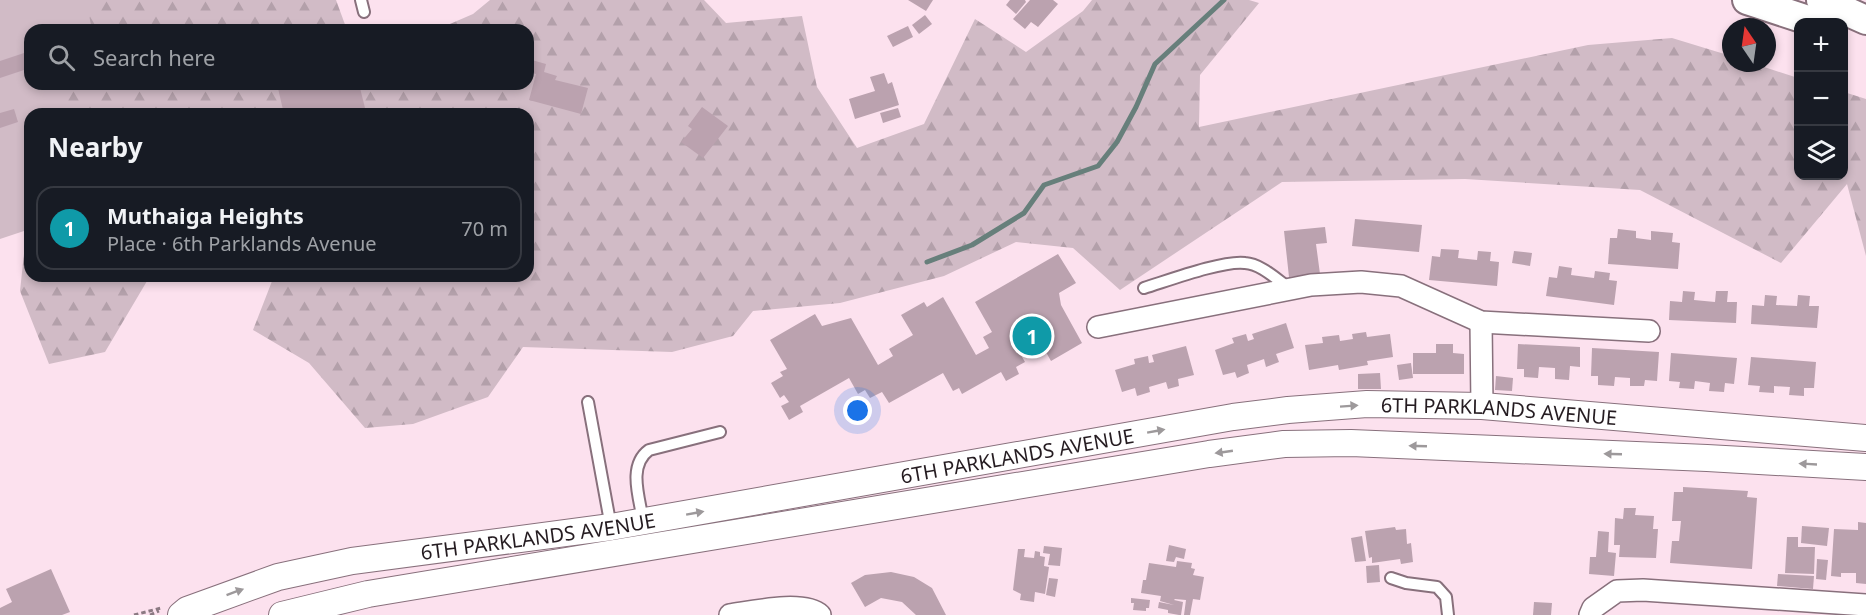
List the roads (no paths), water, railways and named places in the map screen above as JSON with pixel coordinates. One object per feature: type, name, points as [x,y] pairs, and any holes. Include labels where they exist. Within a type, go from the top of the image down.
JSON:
[{"type":"main road","points":[[1747,0],[1802,18]]},
{"type":"main road","points":[[1821,0],[1866,20]]},
{"type":"main road","points":[[1848,33],[1866,39]]},
{"type":"street","points":[[1098,327],[1311,285],[1361,282],[1401,286],[1481,322],[1649,331]]},
{"type":"street","points":[[1481,322],[1482,406]]},
{"type":"street","name":"6TH PARKLANDS AVENUE","points":[[173,611],[187,610],[278,577],[352,561],[643,522],[1233,417],[1288,410],[1367,404],[1482,406],[1866,438]]},
{"type":"street","name":"6TH PARKLANDS AVENUE","points":[[282,615],[378,592],[1209,454],[1284,444],[1363,443],[1866,467]]},
{"type":"street","points":[[1590,615],[1593,608],[1617,591],[1643,590],[1866,605]]},
{"type":"street","points":[[730,615],[800,608],[816,611],[820,615]]},
{"type":"lane","points":[[361,0],[364,12]]},
{"type":"lane","points":[[1144,288],[1226,264],[1245,262],[1263,269],[1292,289]]},
{"type":"lane","points":[[588,402],[611,527]]},
{"type":"lane","points":[[643,522],[636,472],[641,455],[649,450],[720,432]]},
{"type":"lane","points":[[1391,578],[1406,583],[1437,587],[1446,597],[1448,615]]},
{"type":"waterway","points":[[927,262],[972,245],[1024,213],[1044,185],[1098,166],[1117,142],[1155,64],[1224,0]]},
{"type":"place","name":"Muthaiga Heights","points":[[1032,336]]}]
